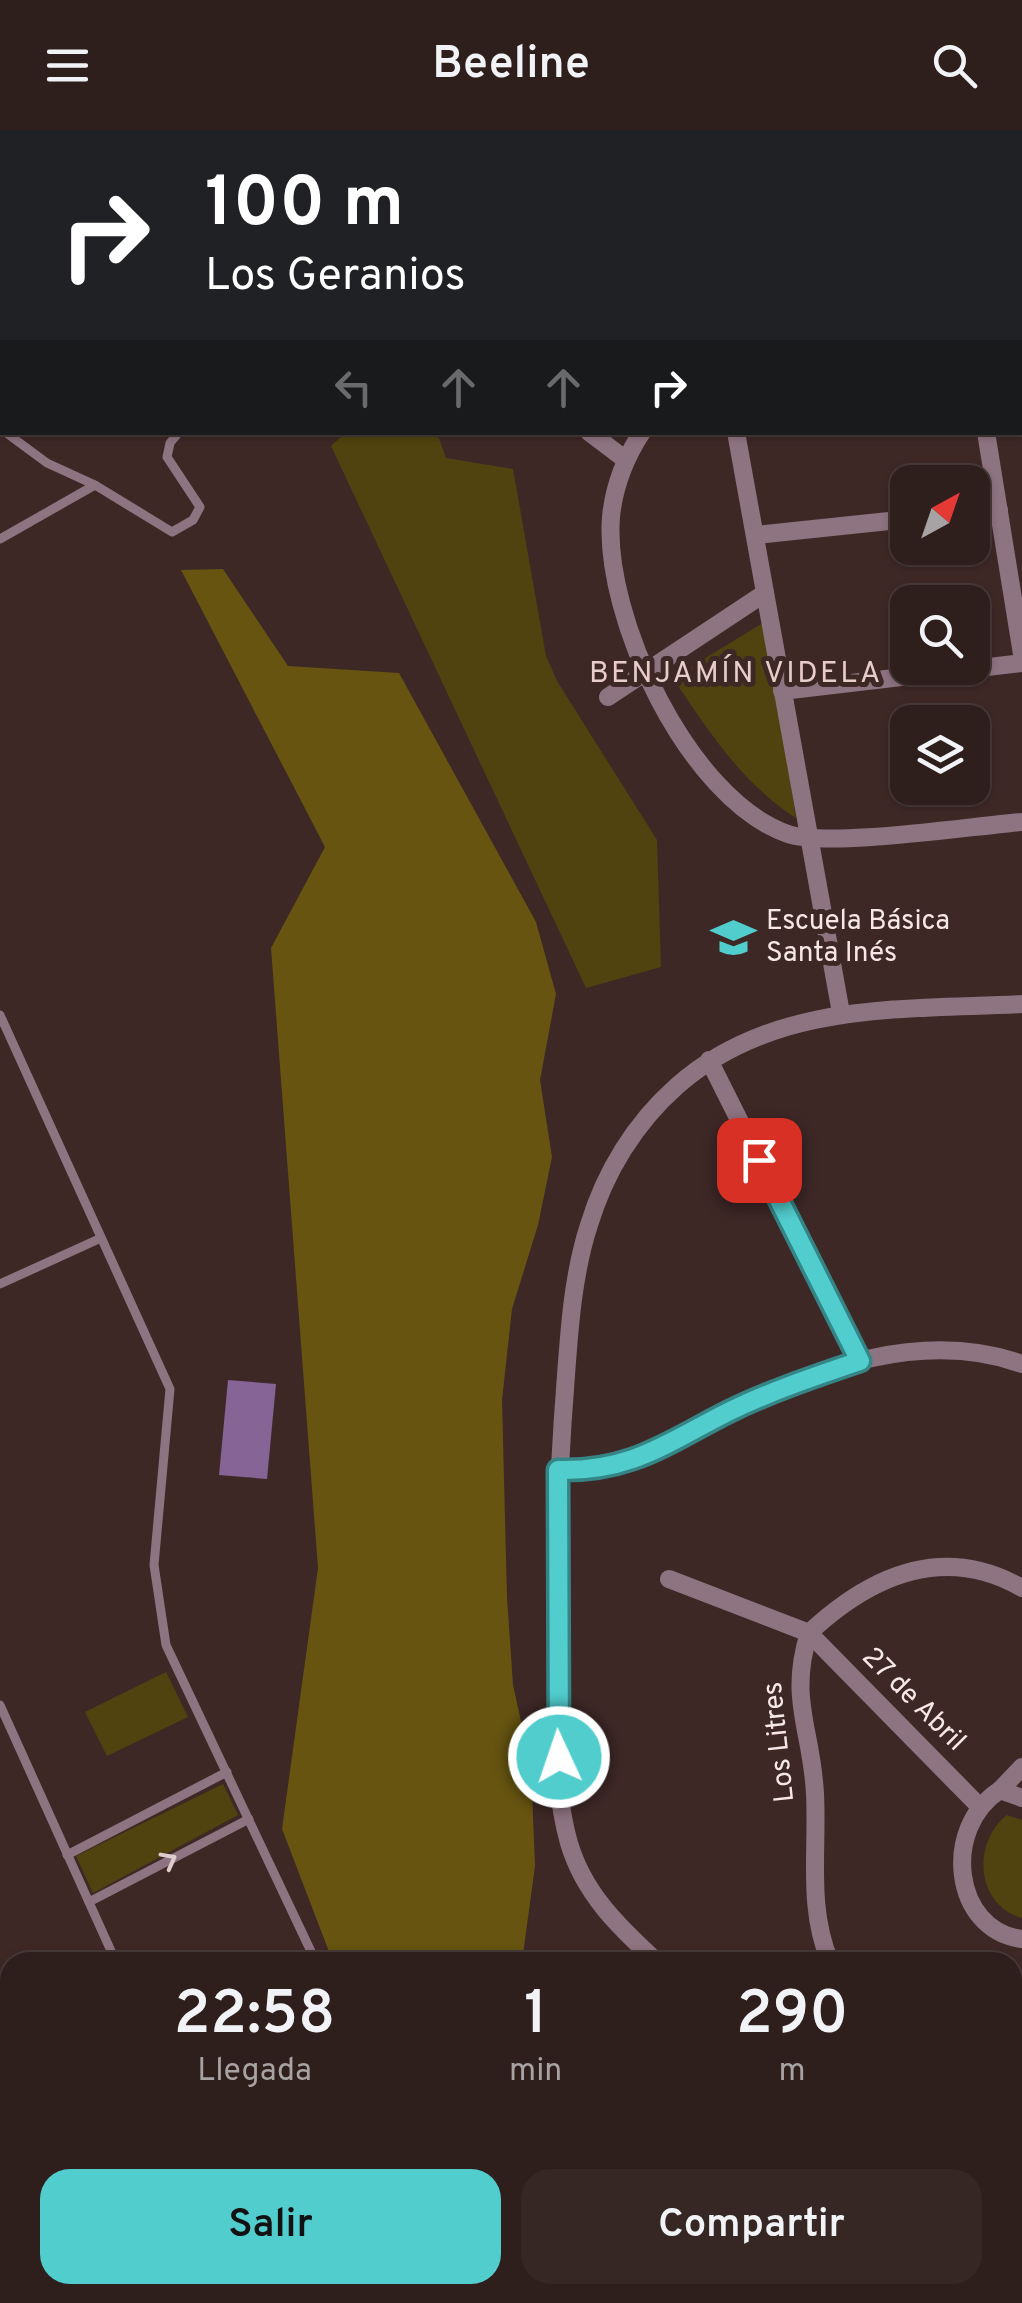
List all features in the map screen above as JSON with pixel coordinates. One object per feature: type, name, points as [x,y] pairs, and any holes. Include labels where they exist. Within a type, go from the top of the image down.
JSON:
[{"type":"street","points":[[594,435],[626,460]]},
{"type":"street","points":[[640,435],[626,460],[614,499],[611,540],[626,614],[644,670],[724,792],[770,827],[809,840],[1022,822]]},
{"type":"street","points":[[737,435],[840,1014]]},
{"type":"street","points":[[986,435],[1022,654]]},
{"type":"street","points":[[990,511],[999,510]]},
{"type":"street","points":[[756,535],[890,521]]},
{"type":"street","points":[[608,697],[766,593]]},
{"type":"street","points":[[782,691],[1022,663]]},
{"type":"street","points":[[647,1952],[597,1902],[576,1862],[566,1830],[556,1717],[558,1470],[569,1335],[581,1257],[597,1202],[640,1126],[709,1060],[773,1028],[840,1014],[1022,1004]]},
{"type":"street","points":[[709,1060],[860,1361]]},
{"type":"street","points":[[558,1470],[591,1471],[637,1460],[732,1410],[860,1361],[939,1350],[1022,1364]]},
{"type":"street","points":[[670,1579],[808,1633],[868,1588],[909,1570],[966,1567],[1022,1588]]},
{"type":"street","name":"27 de Abril","points":[[808,1633],[979,1806]]},
{"type":"street","name":"Los Litres","points":[[808,1633],[797,1700],[813,1774],[817,1921],[827,1952]]},
{"type":"street","points":[[1022,1767],[979,1806],[962,1840],[964,1877],[987,1923],[1004,1935],[1022,1939]]},
{"type":"street","points":[[1000,1790],[1022,1798]]},
{"type":"lane","points":[[8,435],[46,463],[95,485],[172,532],[192,520],[200,507],[167,457],[170,442],[176,435]]},
{"type":"lane","points":[[0,539],[95,485]]},
{"type":"lane","points":[[0,1015],[170,1389],[154,1565],[166,1645],[311,1952]]},
{"type":"lane","points":[[0,1284],[101,1238]]},
{"type":"lane","points":[[0,1705],[111,1952]]},
{"type":"lane","points":[[67,1856],[227,1772]]},
{"type":"lane","points":[[88,1902],[249,1818]]},
{"type":"shaded area","points":[[343,435],[438,435],[446,458],[513,469],[546,656],[557,681],[657,840],[661,967],[586,988],[331,446]]},
{"type":"shaded area","points":[[223,569],[288,666],[399,673],[536,922],[556,994],[540,1080],[552,1157],[538,1225],[512,1309],[502,1400],[513,1685],[531,1766],[535,1866],[523,1952],[329,1952],[282,1829],[318,1568],[271,948],[325,847],[181,570]]},
{"type":"shaded area","points":[[766,621],[796,818],[742,772],[673,678]]},
{"type":"shaded area","points":[[228,1380],[276,1384],[267,1479],[219,1475]]},
{"type":"shaded area","points":[[166,1672],[188,1717],[107,1756],[85,1712]]},
{"type":"shaded area","points":[[223,1784],[238,1815],[93,1893],[76,1856]]},
{"type":"shaded area","points":[[1007,1815],[1022,1820],[1022,1918],[1006,1911],[995,1900],[984,1872],[988,1841]]},
{"type":"place","name":"Escuela Básica Santa Inés","points":[[733,938]]},
{"type":"district","name":"BENJAMÍN VIDELA","points":[[736,674]]},
{"type":"route","points":[[559,1757],[558,1470],[591,1471],[622,1465],[652,1454],[732,1410],[860,1361],[759,1160]]}]
